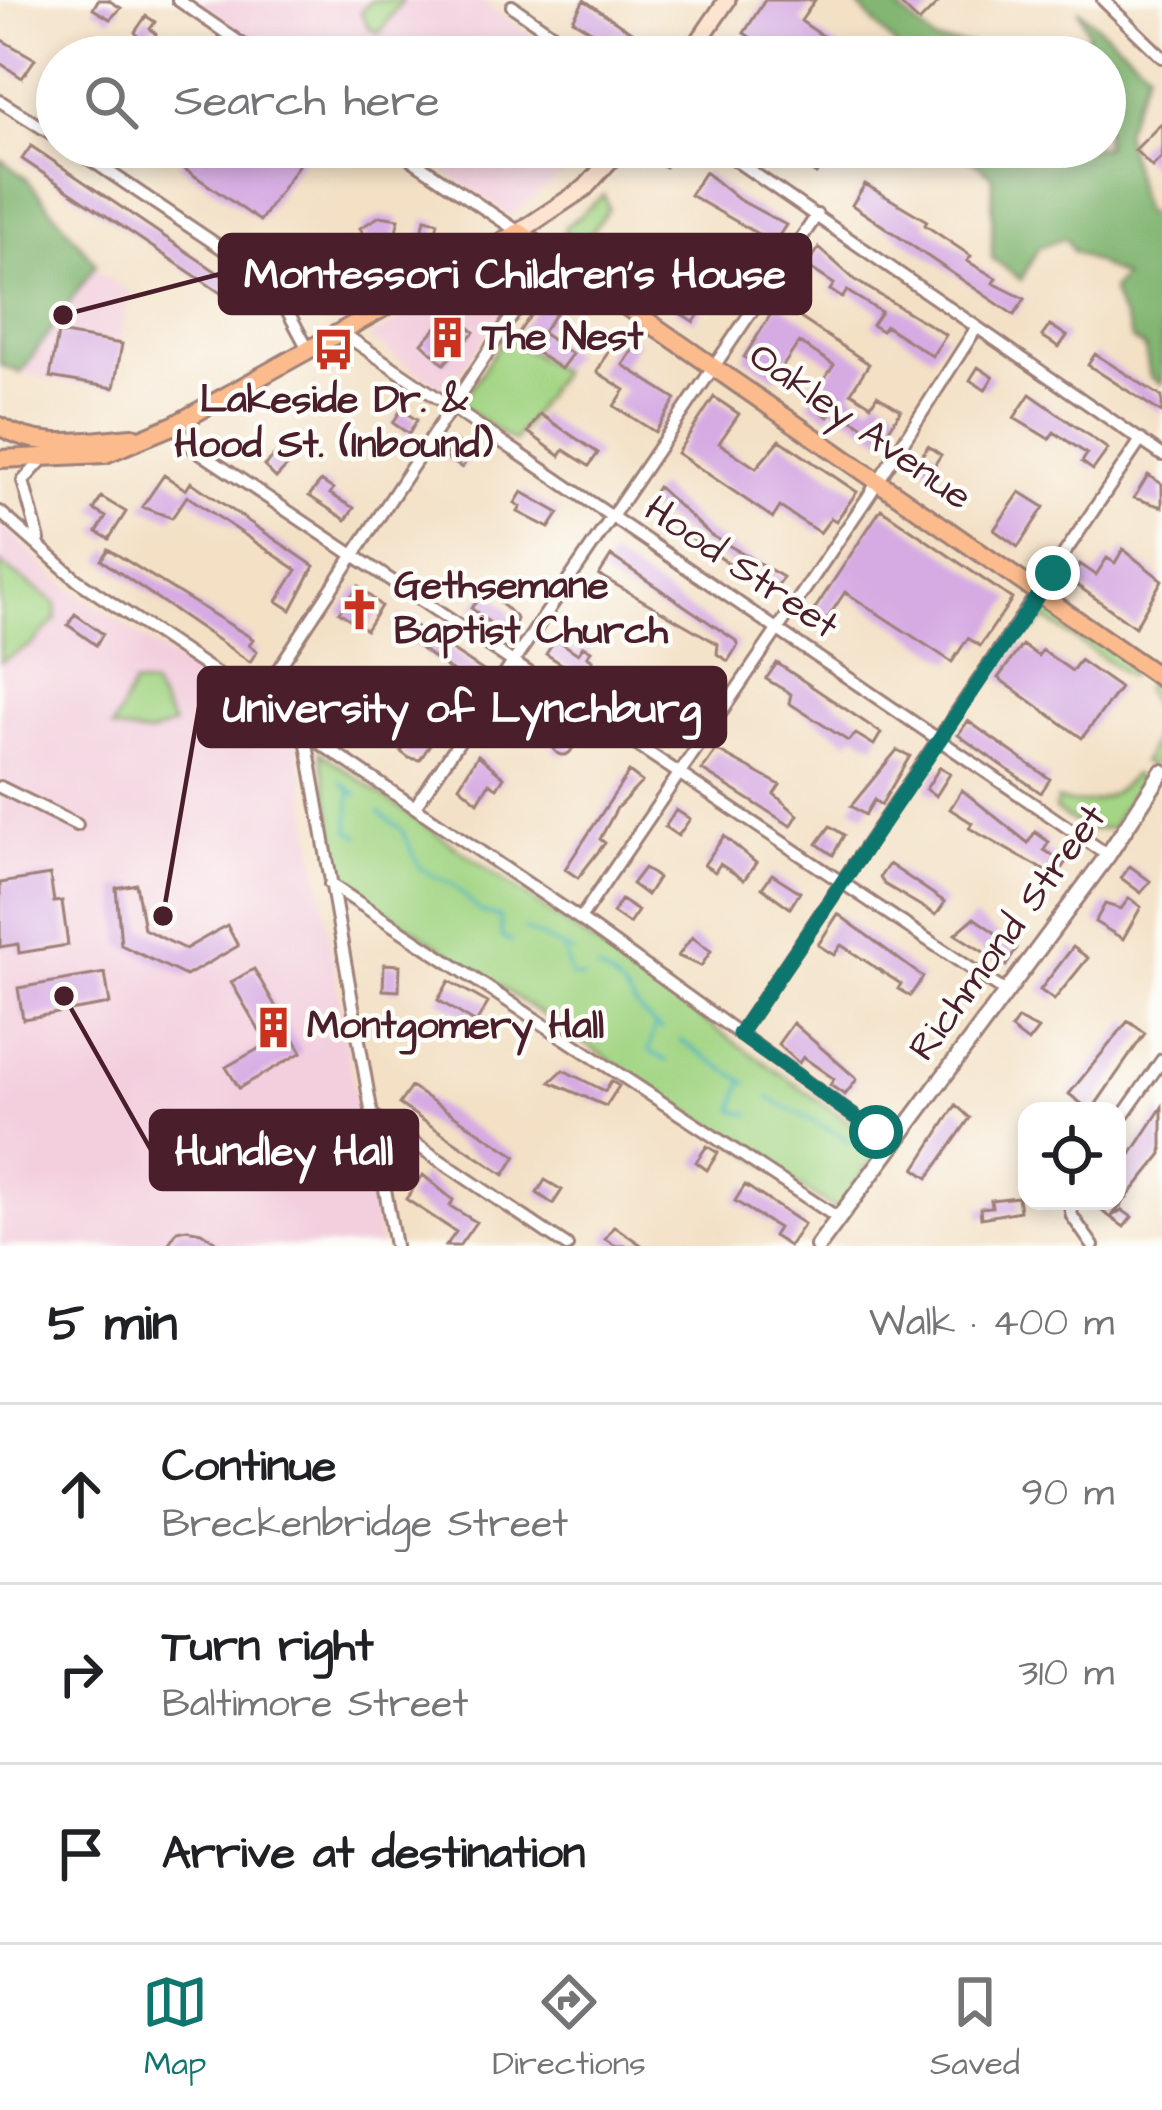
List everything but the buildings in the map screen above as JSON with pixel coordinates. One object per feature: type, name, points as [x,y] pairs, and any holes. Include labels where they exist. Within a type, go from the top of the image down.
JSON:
[{"type":"main road","points":[[702,36],[727,0]]},
{"type":"main road","points":[[0,459],[105,454],[174,425],[519,232],[585,188],[603,168]]},
{"type":"main road","name":"Oakley Avenue","points":[[519,232],[1039,589],[1162,679]]},
{"type":"main road","points":[[0,427],[21,439],[46,443],[146,436]]},
{"type":"street","points":[[178,0],[230,36]]},
{"type":"street","points":[[1103,0],[1162,57]]},
{"type":"street","points":[[512,7],[554,36]]},
{"type":"street","points":[[0,101],[36,118]]},
{"type":"street","points":[[103,168],[272,282],[308,349]]},
{"type":"street","points":[[424,168],[519,232]]},
{"type":"street","points":[[748,168],[1162,454]]},
{"type":"street","points":[[416,805],[818,215]]},
{"type":"street","points":[[256,701],[551,257]]},
{"type":"street","points":[[580,920],[977,327]]},
{"type":"street","name":"Hood Street","points":[[340,332],[1108,855]]},
{"type":"street","points":[[174,425],[192,448],[1007,993]]},
{"type":"street","points":[[739,1034],[1141,440]]},
{"type":"street","points":[[40,544],[23,481],[42,460]]},
{"type":"street","points":[[0,501],[16,524]]},
{"type":"street","points":[[0,512],[77,580],[416,805],[894,1144]]},
{"type":"street","points":[[305,733],[394,1246]]},
{"type":"street","name":"Richmond Street","points":[[818,1246],[1158,790],[1162,772]]},
{"type":"street","points":[[0,787],[77,825]]},
{"type":"street","points":[[330,884],[838,1218]]},
{"type":"street","points":[[1126,1111],[1162,1060]]},
{"type":"street","points":[[371,1114],[567,1246]]},
{"type":"street","points":[[1071,1210],[1093,1246]]},
{"type":"shaded area","points":[[191,0],[479,0],[531,36],[244,36]]},
{"type":"shaded area","points":[[440,168],[571,168],[510,216]]},
{"type":"shaded area","points":[[0,211],[130,292],[119,342],[90,337],[81,386],[0,368]]},
{"type":"shaded area","points":[[511,268],[526,280],[446,391],[369,338],[461,282]]},
{"type":"shaded area","points":[[0,521],[56,579],[297,744],[380,1246],[0,1246]]},
{"type":"green space","points":[[371,0],[403,0],[379,33],[369,28],[361,12]]},
{"type":"green space","points":[[853,0],[889,0],[929,36],[886,36]]},
{"type":"green space","points":[[1078,9],[1110,36],[1088,33]]},
{"type":"green space","points":[[1126,50],[1148,69],[1126,126]]},
{"type":"green space","points":[[1126,140],[1143,213],[1162,217],[1162,384],[1150,377],[1145,348],[1131,339],[1114,297],[1112,290],[1123,277],[1073,251],[1065,238],[1038,248],[1021,280],[992,258],[993,176],[982,168],[1126,168]]},
{"type":"green space","points":[[0,159],[27,179],[96,264],[21,373],[0,365]]},
{"type":"green space","points":[[604,195],[609,208],[580,248],[563,238],[565,227]]},
{"type":"green space","points":[[505,335],[560,372],[514,442],[466,409],[463,401]]},
{"type":"green space","points":[[0,563],[56,603],[56,620],[31,645],[0,662]]},
{"type":"green space","points":[[1045,607],[1138,667],[1129,676],[1044,618],[1034,631],[1026,629]]},
{"type":"green space","points":[[1150,678],[1162,689],[1162,751],[1151,767],[1142,763],[1156,726],[1154,708],[1144,690]]},
{"type":"green space","points":[[133,685],[152,686],[173,725],[148,735],[112,729]]},
{"type":"green space","points":[[320,752],[882,1145],[837,1211],[344,883]]},
{"type":"green space","points":[[1134,774],[1140,780],[1111,828],[1086,830],[1055,810],[1057,800],[1079,803],[1109,796]]},
{"type":"waterway","points":[[341,782],[357,795]]},
{"type":"waterway","points":[[350,789],[349,831],[359,836]]},
{"type":"waterway","points":[[379,812],[401,829],[421,869],[452,884],[481,912],[500,917],[502,938],[512,941]]},
{"type":"waterway","points":[[524,929],[573,953]]},
{"type":"waterway","points":[[563,948],[571,976],[583,978]]},
{"type":"waterway","points":[[597,970],[616,982],[662,1029]]},
{"type":"waterway","points":[[655,1026],[649,1051],[667,1061]]},
{"type":"waterway","points":[[680,1040],[748,1084]]},
{"type":"waterway","points":[[742,1083],[734,1110],[751,1115]]},
{"type":"waterway","points":[[769,1098],[858,1145]]},
{"type":"place","name":"Montessori Children's House","points":[[63,315]]},
{"type":"place","name":"The Nest","points":[[448,338]]},
{"type":"place","name":"Lakeside Dr. & Hood St. (Inbound)","points":[[334,349]]},
{"type":"place","name":"Gethsemane Baptist Church","points":[[360,609]]},
{"type":"place","name":"University of Lynchburg","points":[[163,916]]},
{"type":"place","name":"Hundley Hall","points":[[64,996]]},
{"type":"place","name":"Montgomery Hall","points":[[273,1027]]},
{"type":"route","points":[[876,1132],[739,1034],[1053,573]]}]
